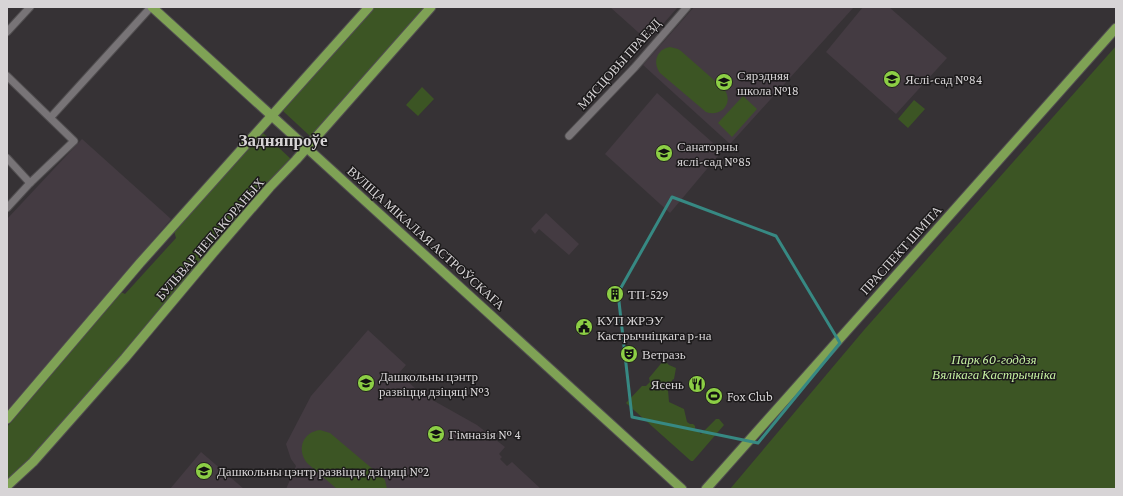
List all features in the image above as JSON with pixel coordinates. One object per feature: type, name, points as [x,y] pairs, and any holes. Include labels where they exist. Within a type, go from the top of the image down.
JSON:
[{"type":"main road","name":"ВУЛІЦА МІКАЛАЯ АСТРОЎСКАГА","points":[[152,7],[682,489]]},
{"type":"main road","points":[[7,419],[140,263],[369,7]]},
{"type":"main road","name":"БУЛЬВАР НЕПАКОРАНЫХ","points":[[7,486],[32,462],[126,358],[270,187],[307,148],[431,7]]},
{"type":"main road","name":"ПРАСПЕКТ ШМІТА","points":[[706,489],[1116,28]]},
{"type":"street","points":[[7,32],[30,7]]},
{"type":"street","points":[[51,117],[152,7]]},
{"type":"street","name":"МЯСЦОВЫ ПРАЕЗД","points":[[569,136],[635,67],[687,7]]},
{"type":"street","points":[[7,76],[51,117],[74,141],[30,183],[7,208]]},
{"type":"street","points":[[7,158],[30,183]]},
{"type":"highlighted area","points":[[672,197],[776,236],[840,343],[758,443],[632,417],[618,293]]},
{"type":"shaded area","points":[[610,7],[678,7],[648,41]]},
{"type":"shaded area","name":"Сярэдняя школа №18","points":[[694,7],[854,7],[730,144],[643,65]]},
{"type":"shaded area","name":"Яслі-сад №84","points":[[863,7],[889,7],[947,58],[896,114],[826,52]]},
{"type":"shaded area","name":"Санаторны яслі-сад №85","points":[[657,93],[722,151],[670,213],[605,154]]},
{"type":"shaded area","points":[[82,139],[171,219],[7,413],[7,219]]},
{"type":"shaded area","points":[[546,213],[579,244],[569,255],[539,229],[535,234],[531,229]]},
{"type":"shaded area","name":"Гімназія № 4","points":[[368,330],[406,365],[399,373],[420,393],[477,425],[505,447],[499,454],[502,457],[500,459],[507,466],[512,462],[541,489],[286,489],[296,466],[291,459],[286,444],[311,396]]},
{"type":"shaded area","name":"Дашкольны цэнтр развіцця дзіцяці №2","points":[[201,452],[244,489],[170,489]]},
{"type":"green space","points":[[374,7],[427,7],[311,137],[283,111]]},
{"type":"green space","name":"Парк 60-годдзя Вялікага Кастрычніка","points":[[1116,46],[1116,489],[730,489],[864,330]]},
{"type":"green space","points":[[670,47],[681,51],[723,88],[728,98],[725,107],[722,110],[717,113],[706,112],[660,73],[656,65],[657,57],[662,50]]},
{"type":"green space","points":[[422,87],[434,99],[418,116],[406,105]]},
{"type":"green space","points":[[743,96],[757,109],[732,137],[718,123]]},
{"type":"green space","points":[[914,100],[925,109],[908,128],[898,119]]},
{"type":"green space","points":[[262,132],[292,160],[11,482],[7,484],[7,427],[121,292],[125,294],[176,238],[174,231]]},
{"type":"green space","points":[[664,360],[669,365],[676,368],[674,379],[672,380],[673,389],[668,390],[669,402],[684,409],[687,422],[693,424],[695,429],[701,434],[716,419],[719,419],[724,425],[693,461],[691,461],[626,403],[642,386],[646,386],[650,382],[649,378]]},
{"type":"green space","points":[[320,430],[330,433],[381,476],[385,480],[387,489],[337,489],[307,463],[302,452],[303,442],[309,434]]},
{"type":"place","name":"Яслі-сад №84","points":[[892,79]]},
{"type":"place","name":"Сярэдняя школа №18","points":[[724,82]]},
{"type":"place","name":"Санаторны яслі-сад №85","points":[[664,153]]},
{"type":"place","name":"ТП-529","points":[[615,294]]},
{"type":"place","name":"КУП ЖРЭУ Кастрычніцкага р-на","points":[[584,327]]},
{"type":"place","name":"Ветразь","points":[[629,354]]},
{"type":"place","name":"Дашкольны цэнтр развіцця дзіцяці №3","points":[[366,383]]},
{"type":"place","name":"Ясень","points":[[697,384]]},
{"type":"place","name":"Fox Club","points":[[714,396]]},
{"type":"place","name":"Гімназія № 4","points":[[436,434]]},
{"type":"place","name":"Дашкольны цэнтр развіцця дзіцяці №2","points":[[204,471]]},
{"type":"district","name":"Задняпроўе","points":[[283,140]]}]
